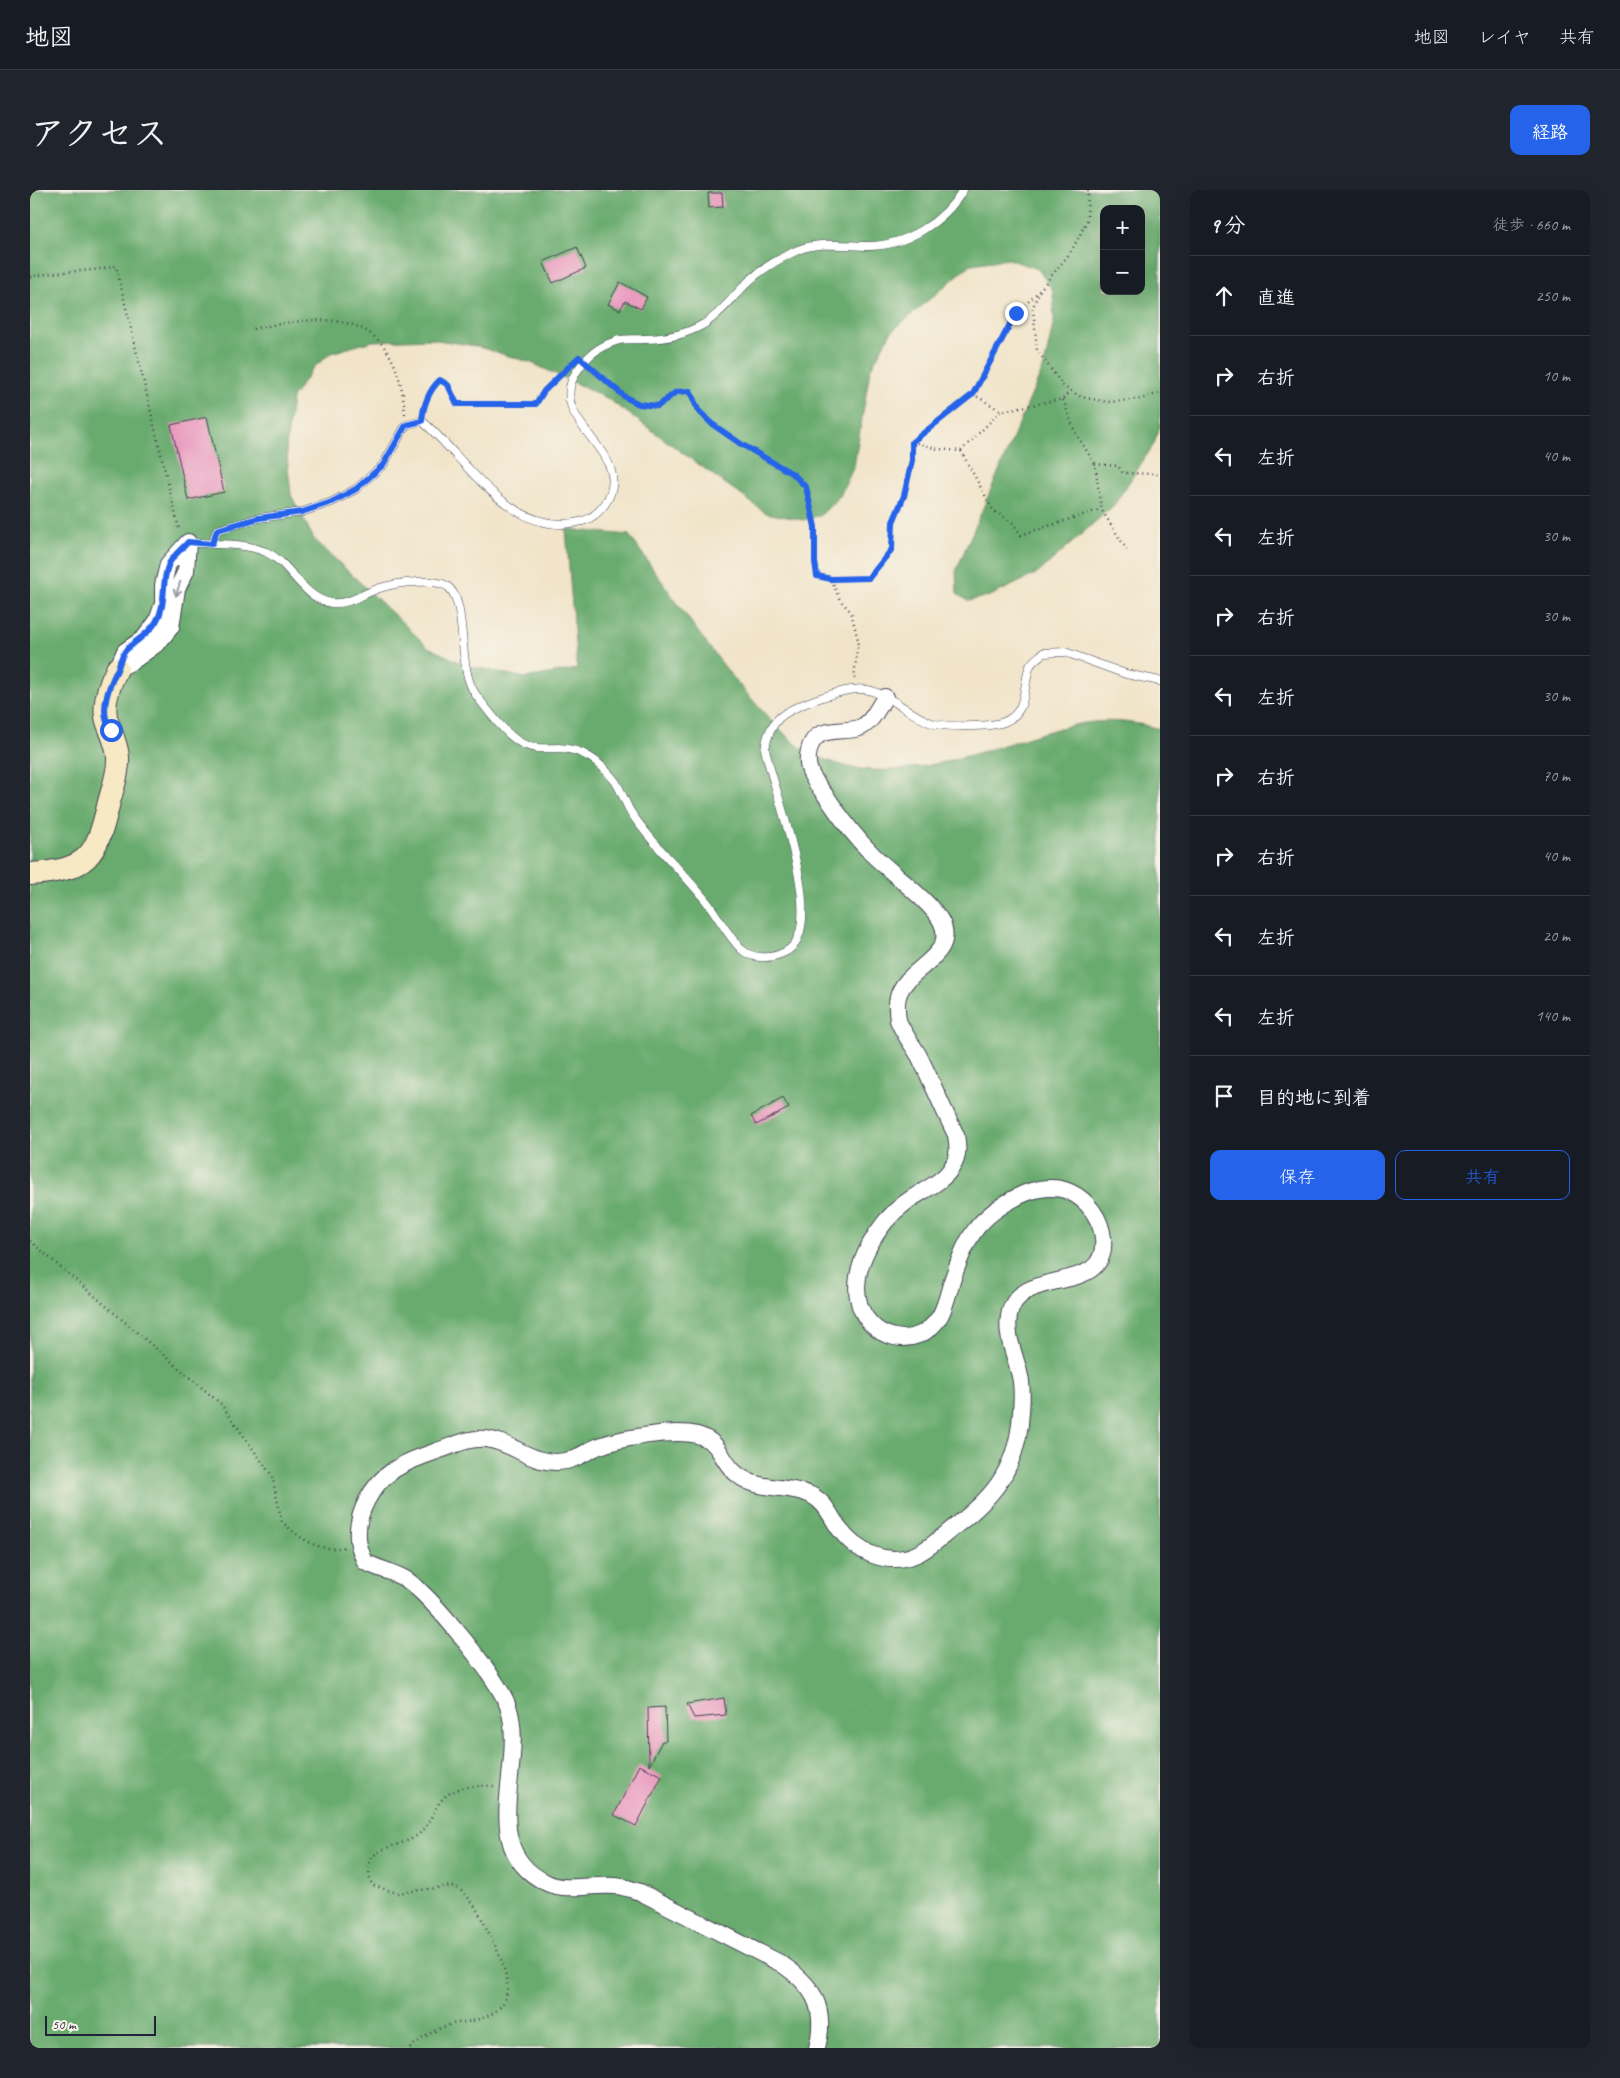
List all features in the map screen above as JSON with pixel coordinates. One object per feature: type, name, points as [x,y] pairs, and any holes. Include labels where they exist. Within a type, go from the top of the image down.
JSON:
[{"type":"street","points":[[30,874],[69,870],[87,859],[104,825],[118,757],[108,724],[106,700],[109,686],[125,651],[144,638],[157,621],[163,604],[163,585],[168,564],[188,542]]},
{"type":"street","points":[[818,2048],[820,2035],[819,2005],[809,1987],[794,1972],[780,1962],[640,1892],[621,1886],[560,1886],[546,1883],[528,1870],[514,1854],[507,1834],[511,1722],[508,1706],[498,1688],[465,1642],[432,1603],[404,1578],[365,1562],[358,1545],[357,1535],[364,1508],[380,1481],[394,1470],[414,1459],[466,1441],[483,1438],[501,1443],[541,1462],[569,1461],[601,1445],[647,1436],[680,1432],[700,1435],[713,1442],[721,1450],[732,1470],[740,1478],[753,1484],[798,1491],[814,1497],[825,1506],[848,1539],[860,1550],[884,1558],[903,1558],[921,1552],[973,1513],[998,1486],[1016,1450],[1021,1414],[1022,1381],[1008,1337],[1008,1320],[1012,1305],[1023,1293],[1038,1284],[1076,1278],[1087,1273],[1096,1264],[1103,1250],[1103,1239],[1099,1219],[1080,1197],[1059,1188],[1029,1191],[1001,1205],[978,1224],[962,1250],[942,1312],[928,1330],[915,1337],[899,1338],[880,1332],[868,1322],[862,1312],[858,1299],[858,1277],[875,1238],[895,1212],[944,1176],[953,1166],[958,1147],[956,1135],[919,1056],[899,1021],[897,1010],[898,996],[905,984],[914,972],[938,953],[942,945],[943,926],[939,918],[922,900],[858,840],[809,770],[810,749],[816,739],[833,729],[859,728],[870,720],[885,697]]},
{"type":"lane","points":[[212,544],[217,530],[259,518],[302,512],[332,502],[356,489],[383,465],[406,425],[422,421],[495,496],[515,511],[540,522],[583,521],[598,513],[612,491],[613,480],[605,455],[573,414],[569,400],[569,390],[573,377],[593,352],[618,340],[668,338],[704,324],[719,313],[765,267],[800,249],[822,245],[886,245],[917,233],[944,216],[963,190]]},
{"type":"lane","points":[[188,542],[238,546],[265,552],[281,561],[313,597],[332,603],[352,601],[381,588],[413,583],[438,582],[449,587],[457,599],[466,677],[473,691],[491,714],[520,744],[537,749],[559,748],[580,751],[595,759],[616,782],[632,814],[708,904],[741,949],[756,957],[775,957],[792,949],[800,932],[802,907],[798,868],[765,748],[767,736],[780,717],[832,692],[853,688],[868,690],[885,697],[930,723],[989,726],[1006,721],[1018,712],[1026,693],[1031,665],[1043,653],[1065,652],[1126,674],[1160,681]]},
{"type":"path","points":[[912,442],[973,394],[1016,313],[1040,290],[1070,253],[1087,220],[1088,190]]},
{"type":"path","points":[[30,277],[116,266],[177,527],[188,542]]},
{"type":"path","points":[[1040,290],[1033,307],[1037,350],[1064,387],[1081,398],[1108,402],[1141,399],[1160,393]]},
{"type":"path","points":[[253,329],[302,320],[332,319],[352,324],[372,334],[386,347],[396,373],[404,400],[406,425]]},
{"type":"path","points":[[422,421],[423,408],[430,392],[440,380],[448,385],[457,404],[536,404],[544,391],[579,357],[609,385],[639,404],[658,406],[676,392],[690,391],[698,410],[712,424],[741,444],[793,474],[806,487],[815,527],[817,576],[831,579],[869,578],[892,549],[893,522],[904,496],[912,460],[912,442]]},
{"type":"path","points":[[961,451],[1001,410],[1063,400],[1070,391]]},
{"type":"path","points":[[973,394],[1001,410]]},
{"type":"path","points":[[1063,400],[1076,434],[1095,464],[1101,508],[1127,550]]},
{"type":"path","points":[[912,442],[938,449],[961,451]]},
{"type":"path","points":[[961,451],[993,510],[1013,523],[1021,535],[1101,508]]},
{"type":"path","points":[[1095,464],[1118,466],[1123,473],[1160,474]]},
{"type":"path","points":[[831,579],[840,600],[851,612],[858,640],[853,688]]},
{"type":"path","points":[[30,1241],[221,1404],[272,1476],[282,1522],[325,1550],[358,1545]]},
{"type":"path","points":[[410,2048],[440,2028],[493,2014],[505,2000],[508,1993],[505,1968],[482,1919],[467,1896],[458,1888],[452,1886],[396,1893],[372,1884],[369,1875],[369,1865],[374,1856],[384,1847],[419,1834],[427,1826],[441,1799],[453,1790],[478,1785],[509,1786]]},
{"type":"green space","points":[[30,190],[1160,190],[1160,426],[1154,444],[1114,505],[1038,573],[990,596],[968,601],[957,594],[956,571],[1044,366],[1054,321],[1053,291],[1038,269],[1008,259],[971,264],[891,332],[870,370],[854,466],[840,496],[821,515],[803,520],[766,513],[607,398],[532,363],[476,346],[431,339],[372,341],[331,353],[313,368],[292,398],[286,447],[291,495],[314,539],[428,647],[465,665],[525,678],[577,669],[566,529],[629,535],[695,628],[748,695],[798,746],[832,762],[864,769],[903,769],[964,757],[1042,733],[1079,724],[1117,722],[1160,729],[1160,2048],[30,2048]]},
{"type":"building","points":[[708,193],[722,193],[723,207],[709,208]]},
{"type":"building","points":[[577,247],[586,268],[553,283],[543,262]]},
{"type":"building","points":[[620,282],[647,297],[641,309],[625,301],[620,310],[608,304]]},
{"type":"building","points":[[207,417],[224,492],[188,500],[171,425]]},
{"type":"building","points":[[783,1098],[789,1108],[756,1125],[751,1116]]},
{"type":"building","points":[[724,1698],[726,1715],[694,1718],[687,1704]]},
{"type":"building","points":[[665,1707],[666,1741],[662,1741],[649,1766],[648,1708]]},
{"type":"building","points":[[639,1765],[662,1776],[636,1826],[614,1815]]},
{"type":"route","points":[[111,730],[108,724],[106,700],[109,686],[125,651],[144,638],[157,621],[163,604],[163,585],[168,564],[188,542],[212,544],[217,530],[259,518],[302,512],[332,502],[356,489],[383,465],[406,425],[422,421],[423,408],[430,392],[440,380],[448,385],[457,404],[536,404],[550,384],[557,380],[579,357],[609,385],[625,397],[639,404],[658,406],[676,392],[690,391],[698,410],[712,424],[741,444],[793,474],[806,487],[815,527],[817,576],[831,579],[869,578],[892,549],[893,522],[904,496],[912,460],[912,442],[973,394],[1016,313]]}]
